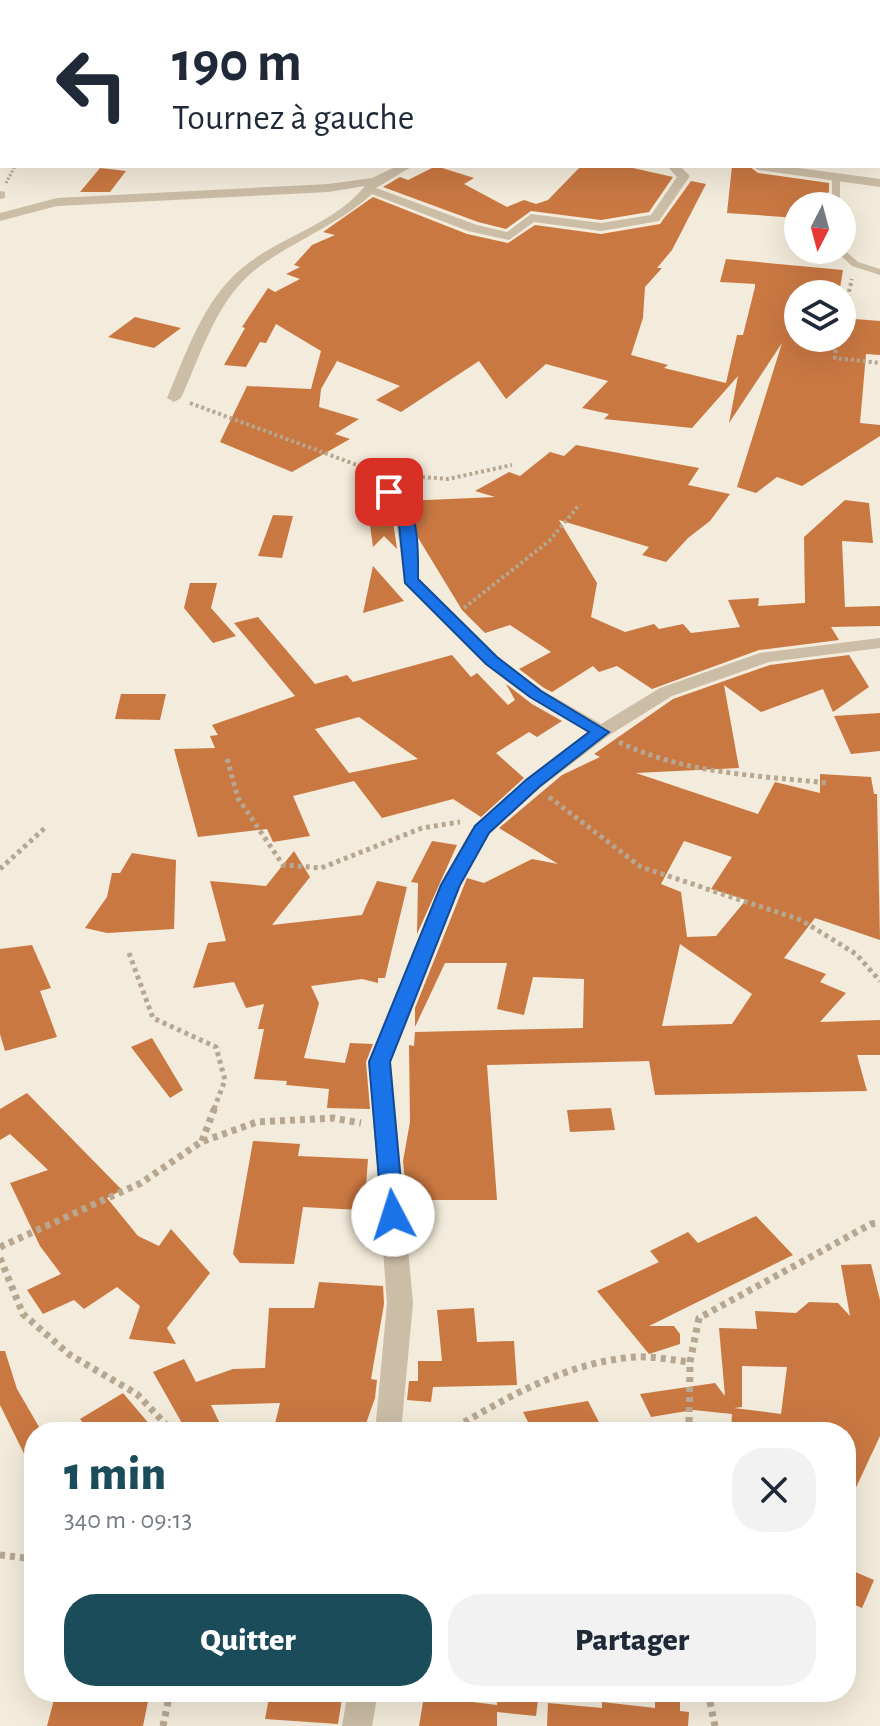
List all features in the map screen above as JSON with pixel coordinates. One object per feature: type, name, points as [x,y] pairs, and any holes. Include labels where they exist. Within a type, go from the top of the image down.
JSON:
[{"type":"street","points":[[174,398],[212,314],[243,274],[279,247],[404,168]]},
{"type":"street","points":[[0,217],[57,202],[373,186],[473,228],[509,236],[531,218],[601,227],[655,218],[684,176],[675,168]]},
{"type":"street","points":[[772,168],[880,183]]},
{"type":"street","points":[[373,470],[405,514],[411,580],[492,661],[536,694],[601,732]]},
{"type":"street","points":[[389,1422],[400,1303],[380,1062],[450,885],[481,830],[533,784],[601,732],[666,692],[766,657],[880,643]]},
{"type":"street","points":[[357,1726],[361,1702]]},
{"type":"lane","points":[[836,177],[836,192]]},
{"type":"lane","points":[[855,264],[880,272]]},
{"type":"path","points":[[851,280],[855,264]]},
{"type":"path","points":[[836,352],[835,358],[880,363]]},
{"type":"path","points":[[174,398],[373,470],[448,479],[512,465]]},
{"type":"path","points":[[452,619],[549,541],[580,504]]},
{"type":"path","points":[[601,732],[659,761],[713,772],[827,783]]},
{"type":"path","points":[[227,759],[238,798],[283,865],[321,868],[422,828],[470,820],[481,830]]},
{"type":"path","points":[[533,784],[641,867],[801,920],[856,954],[880,981]]},
{"type":"path","points":[[0,869],[47,826]]},
{"type":"path","points":[[129,953],[153,1018],[216,1047],[225,1080],[201,1142]]},
{"type":"path","points":[[0,1247],[141,1183],[201,1142],[257,1122],[333,1118],[385,1128]]},
{"type":"path","points":[[689,1422],[690,1362],[699,1318],[871,1224],[880,1223]]},
{"type":"path","points":[[0,1258],[23,1314],[70,1355],[137,1394],[164,1422]]},
{"type":"path","points":[[465,1422],[516,1393],[586,1365],[636,1357],[690,1362]]},
{"type":"path","points":[[0,1555],[24,1558]]},
{"type":"path","points":[[163,1726],[168,1702]]},
{"type":"path","points":[[710,1702],[715,1726]]},
{"type":"building","points":[[100,168],[126,171],[110,192],[80,192]]},
{"type":"building","points":[[432,168],[442,168],[474,178],[464,184],[507,207],[524,200],[536,204],[548,200],[579,168],[633,168],[673,177],[649,212],[601,220],[531,211],[506,229],[478,222],[383,187],[400,177],[408,180]]},
{"type":"building","points":[[732,168],[752,168],[758,173],[829,183],[829,192],[784,192],[784,217],[727,213]]},
{"type":"building","points":[[691,181],[706,184],[672,250],[657,268],[662,268],[645,287],[643,318],[631,355],[668,365],[664,368],[726,383],[737,335],[743,335],[755,284],[720,282],[726,259],[843,270],[841,280],[784,280],[784,352],[856,352],[856,319],[880,321],[880,355],[866,354],[860,423],[880,425],[880,436],[802,486],[777,477],[756,493],[737,487],[782,343],[729,423],[738,376],[692,428],[604,419],[609,414],[582,408],[608,381],[546,364],[506,399],[479,361],[401,412],[376,400],[400,386],[337,361],[321,389],[319,407],[359,419],[335,434],[350,439],[292,472],[220,442],[247,386],[311,389],[321,351],[276,324],[266,343],[260,342],[246,367],[224,365],[245,328],[242,327],[268,288],[275,292],[300,279],[286,274],[300,267],[294,265],[312,245],[335,235],[323,232],[373,197],[467,234],[508,243],[535,225],[601,234],[660,224]]},
{"type":"building","points":[[135,317],[181,328],[154,348],[108,337]]},
{"type":"building","points":[[576,445],[699,468],[688,485],[730,494],[710,521],[688,538],[666,562],[642,555],[649,547],[559,520],[597,583],[591,617],[625,632],[654,624],[659,629],[683,624],[691,633],[740,627],[728,600],[759,598],[758,606],[805,603],[804,537],[845,500],[869,503],[873,543],[842,541],[845,607],[880,606],[880,626],[831,627],[839,640],[759,650],[652,689],[617,666],[599,672],[593,666],[552,692],[544,688],[519,669],[551,652],[510,625],[485,633],[462,610],[417,536],[415,518],[404,501],[495,497],[475,491],[509,472],[520,476],[550,452],[564,456]]},
{"type":"building","points":[[381,502],[393,521],[397,549],[384,536],[373,547],[367,503]]},
{"type":"building","points":[[273,515],[293,516],[282,558],[258,556]]},
{"type":"building","points":[[373,566],[404,601],[363,613]]},
{"type":"building","points":[[190,583],[217,583],[211,608],[236,636],[213,643],[184,608]]},
{"type":"building","points":[[258,617],[315,684],[347,675],[353,682],[452,655],[471,677],[477,673],[508,705],[515,700],[506,684],[562,721],[537,737],[529,732],[496,753],[524,778],[481,817],[453,799],[382,818],[354,781],[293,796],[310,836],[273,842],[267,829],[198,837],[174,749],[215,748],[210,736],[218,735],[212,725],[295,696],[234,623]],"holes":[[[359,717],[418,759],[349,773],[315,729]]]},
{"type":"building","points":[[849,655],[869,687],[833,712],[823,689],[761,712],[724,685],[739,768],[636,773],[758,814],[775,782],[820,793],[820,774],[871,777],[874,794],[877,794],[880,940],[815,918],[784,958],[826,974],[820,982],[846,993],[820,1022],[880,1020],[880,1055],[857,1055],[867,1091],[655,1095],[649,1061],[487,1065],[497,1200],[407,1200],[403,1161],[410,1122],[409,1045],[414,1046],[415,1032],[583,1028],[584,979],[533,977],[524,1015],[497,1009],[507,963],[445,963],[415,1027],[415,1008],[467,878],[484,883],[532,859],[558,864],[499,828],[562,775],[600,757],[594,754],[673,699],[770,665]],"holes":[[[684,841],[732,857],[711,889],[746,900],[716,936],[687,937],[681,892],[661,884]],[[680,944],[752,994],[732,1024],[662,1026]]]},
{"type":"building","points":[[121,694],[166,694],[160,720],[115,719]]},
{"type":"building","points":[[880,713],[880,751],[851,754],[834,716]]},
{"type":"building","points":[[432,841],[457,845],[417,934],[418,883],[411,882]]},
{"type":"building","points":[[294,851],[310,877],[272,925],[362,915],[377,881],[407,887],[385,978],[378,978],[378,983],[362,979],[311,986],[319,1003],[304,1058],[345,1063],[350,1043],[373,1044],[366,1062],[370,1109],[327,1108],[329,1089],[254,1079],[264,1029],[258,1029],[264,1004],[246,1008],[234,982],[193,988],[208,943],[226,941],[210,881],[266,886]]},
{"type":"building","points":[[132,853],[176,860],[174,929],[107,933],[85,928],[107,897],[112,873],[120,873]]},
{"type":"building","points":[[32,945],[51,988],[40,991],[57,1037],[5,1051],[0,1034],[0,949]]},
{"type":"building","points":[[152,1038],[183,1090],[170,1098],[131,1047]]},
{"type":"building","points":[[27,1093],[122,1190],[107,1198],[138,1236],[159,1246],[171,1229],[210,1273],[167,1328],[176,1344],[129,1339],[140,1306],[117,1287],[84,1309],[74,1300],[43,1314],[27,1290],[61,1274],[40,1246],[10,1183],[48,1170],[10,1134],[0,1140],[0,1109]]},
{"type":"building","points":[[611,1108],[615,1130],[570,1132],[567,1110]]},
{"type":"building","points":[[253,1141],[300,1144],[298,1156],[368,1159],[365,1199],[361,1199],[360,1210],[303,1207],[294,1264],[240,1263],[233,1254]]},
{"type":"building","points":[[756,1216],[793,1255],[649,1326],[674,1326],[680,1334],[680,1344],[649,1354],[597,1291],[659,1262],[650,1251],[688,1232],[698,1243]]},
{"type":"building","points":[[871,1264],[880,1300],[880,1436],[856,1488],[856,1422],[732,1422],[732,1414],[693,1410],[651,1417],[640,1394],[715,1383],[725,1396],[719,1328],[757,1329],[755,1311],[796,1313],[809,1302],[838,1303],[850,1316],[841,1265]],"holes":[[[742,1366],[787,1367],[781,1414],[734,1408],[742,1407]]]},
{"type":"building","points":[[319,1282],[383,1286],[384,1304],[371,1379],[377,1380],[375,1398],[367,1422],[275,1422],[280,1403],[211,1405],[219,1422],[181,1422],[153,1372],[184,1359],[196,1382],[233,1369],[265,1368],[269,1308],[314,1308]]},
{"type":"building","points":[[474,1308],[477,1342],[514,1341],[517,1385],[433,1387],[431,1402],[407,1400],[409,1381],[418,1381],[418,1361],[442,1361],[437,1310]]},
{"type":"building","points":[[0,1351],[5,1351],[17,1389],[36,1422],[24,1422],[24,1454],[0,1405]]},
{"type":"building","points":[[123,1393],[148,1422],[82,1422],[80,1419]]},
{"type":"building","points":[[588,1401],[599,1422],[528,1422],[523,1412]]},
{"type":"building","points":[[856,1572],[874,1580],[862,1608],[856,1605]]},
{"type":"building","points":[[53,1702],[148,1702],[143,1726],[47,1726]]},
{"type":"building","points":[[268,1702],[341,1702],[338,1724],[265,1719]]},
{"type":"building","points":[[423,1702],[497,1705],[497,1702],[538,1702],[536,1716],[497,1712],[497,1726],[419,1726]]},
{"type":"building","points":[[602,1702],[655,1708],[655,1702],[680,1702],[680,1711],[689,1712],[688,1726],[547,1726],[548,1703],[602,1708]]},
{"type":"route","points":[[389,492],[405,514],[411,580],[492,661],[536,694],[601,732],[533,784],[481,830],[450,885],[380,1062],[393,1215]]}]
